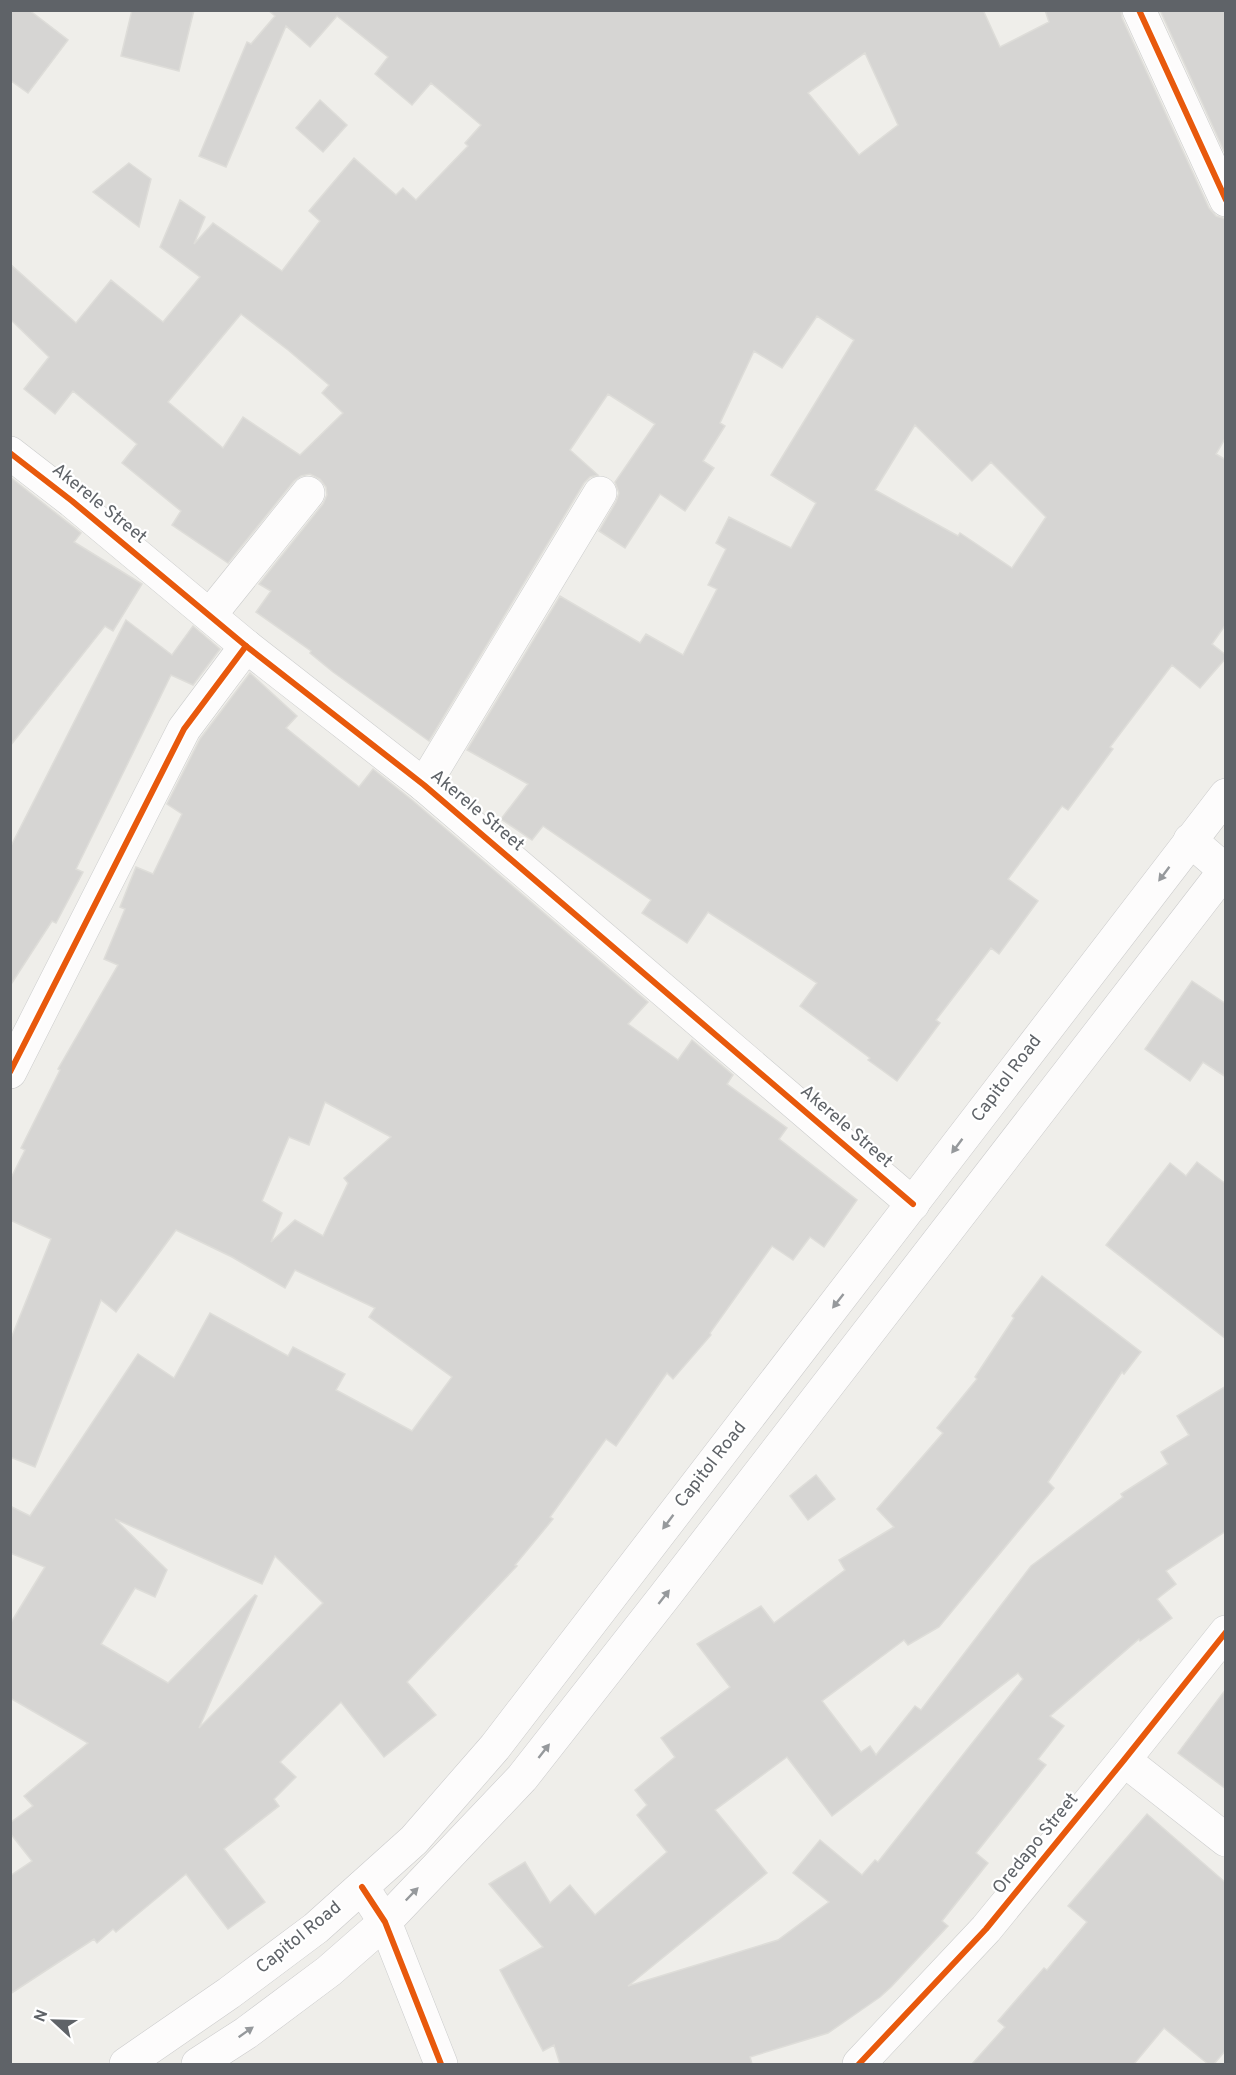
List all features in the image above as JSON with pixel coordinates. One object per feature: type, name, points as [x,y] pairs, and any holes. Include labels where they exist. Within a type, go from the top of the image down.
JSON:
[{"type":"street","points":[[1139,10],[1226,200]]},
{"type":"street","name":"Akerele Street","points":[[10,453],[72,501],[246,646],[424,785],[913,1204]]},
{"type":"street","points":[[210,615],[308,493]]},
{"type":"street","points":[[424,785],[600,493]]},
{"type":"street","points":[[10,1072],[184,729],[246,646]]},
{"type":"street","name":"Capitol Road","points":[[126,2064],[220,2000],[316,1928],[414,1840],[495,1747],[1226,795]]},
{"type":"street","points":[[198,2064],[246,2033],[329,1971],[385,1922],[522,1778],[664,1598],[1225,870],[1190,840]]},
{"type":"street","name":"Oredapo Street","points":[[859,2064],[986,1929],[1226,1632]]},
{"type":"street","points":[[1124,1760],[1226,1840]]},
{"type":"street","points":[[362,1887],[385,1922],[441,2064]]},
{"type":"building","points":[[10,10],[29,10],[68,40],[28,93],[10,80]]},
{"type":"building","points":[[132,10],[194,10],[179,71],[121,56]]},
{"type":"building","points":[[268,10],[983,10],[1000,47],[1049,22],[1045,10],[1121,10],[1122,18],[1209,208],[1216,216],[1226,219],[1226,437],[1216,454],[1226,460],[1226,624],[1212,644],[1226,655],[1226,658],[1200,688],[1172,665],[1110,747],[1113,749],[1068,810],[1062,806],[1008,879],[1038,901],[999,954],[991,948],[936,1020],[940,1023],[897,1081],[800,1006],[817,983],[708,912],[687,943],[642,913],[651,900],[543,826],[532,840],[501,819],[528,784],[467,750],[560,596],[640,643],[646,634],[683,655],[717,589],[708,585],[726,549],[716,543],[729,517],[791,548],[816,503],[771,475],[854,340],[817,316],[782,368],[754,351],[720,423],[725,426],[703,461],[714,468],[685,511],[660,494],[625,548],[599,531],[619,493],[615,482],[655,424],[608,394],[570,450],[598,475],[590,477],[584,483],[429,741],[333,672],[310,653],[311,651],[256,612],[271,591],[259,584],[323,504],[327,495],[326,487],[320,479],[310,474],[294,481],[228,563],[172,525],[181,511],[122,463],[137,444],[73,391],[55,414],[24,389],[49,357],[10,319],[10,264],[76,323],[111,280],[163,322],[200,277],[160,247],[180,200],[205,217],[194,244],[213,223],[282,271],[320,221],[309,211],[354,158],[396,195],[403,188],[416,200],[468,146],[465,143],[481,125],[431,83],[412,105],[375,74],[388,57],[337,16],[310,47],[286,26],[226,167],[199,156],[247,42],[251,44],[275,16]],"holes":[[[865,53],[898,125],[859,155],[808,93]],[[241,314],[329,385],[322,393],[343,413],[300,455],[243,417],[223,448],[168,402]],[[915,425],[972,481],[991,462],[1046,517],[1012,568],[960,533],[958,536],[875,490]]]},
{"type":"building","points":[[1160,10],[1226,10],[1226,151],[1224,151]]},
{"type":"building","points":[[320,100],[347,125],[323,152],[296,128]]},
{"type":"building","points":[[129,163],[151,179],[139,227],[93,192]]},
{"type":"building","points":[[10,477],[81,533],[74,542],[142,584],[113,631],[105,626],[10,746]]},
{"type":"building","points":[[126,620],[172,655],[193,626],[220,649],[193,685],[171,675],[76,869],[83,872],[56,923],[52,921],[10,986],[10,848]]},
{"type":"building","points":[[250,673],[297,716],[286,728],[359,787],[373,769],[412,800],[648,1002],[628,1024],[678,1060],[692,1040],[733,1075],[727,1084],[787,1128],[779,1139],[857,1200],[824,1247],[810,1237],[793,1260],[772,1246],[710,1333],[711,1335],[673,1379],[667,1373],[616,1446],[606,1439],[550,1517],[553,1519],[515,1565],[517,1566],[407,1682],[436,1715],[384,1757],[341,1702],[280,1762],[296,1777],[274,1799],[279,1806],[224,1849],[265,1902],[228,1929],[186,1874],[116,1932],[113,1929],[97,1943],[94,1939],[10,1994],[10,1876],[32,1861],[10,1833],[10,1823],[33,1806],[24,1796],[88,1743],[10,1698],[10,1624],[45,1567],[10,1553],[10,1506],[30,1516],[138,1354],[174,1378],[210,1313],[288,1356],[293,1347],[345,1374],[336,1390],[412,1431],[452,1377],[369,1317],[375,1308],[295,1270],[285,1288],[232,1257],[176,1230],[116,1312],[101,1300],[35,1467],[10,1457],[10,1341],[51,1239],[10,1220],[10,1180],[25,1150],[21,1148],[60,1070],[58,1069],[118,965],[104,959],[125,909],[120,907],[136,867],[153,874],[182,814],[167,804],[200,739]],"holes":[[[325,1102],[391,1137],[344,1178],[348,1183],[323,1236],[295,1220],[271,1242],[282,1213],[262,1201],[289,1137],[309,1145]],[[115,1519],[262,1584],[275,1556],[323,1603],[199,1728],[257,1596],[255,1595],[168,1683],[101,1644],[135,1588],[155,1597],[167,1570]]]},
{"type":"building","points":[[1192,981],[1226,1004],[1226,1077],[1203,1062],[1190,1081],[1145,1049]]},
{"type":"building","points":[[1197,1162],[1226,1184],[1226,1339],[1106,1245],[1170,1163],[1186,1176]]},
{"type":"building","points":[[1042,1276],[1141,1352],[1124,1374],[1122,1372],[1048,1482],[1054,1488],[939,1627],[908,1645],[904,1640],[822,1701],[861,1752],[870,1746],[876,1755],[915,1706],[921,1710],[1031,1566],[1123,1497],[1121,1494],[1168,1464],[1161,1452],[1189,1435],[1177,1416],[1226,1386],[1226,1531],[1166,1571],[1176,1584],[1157,1599],[1172,1618],[1140,1641],[1139,1639],[1050,1716],[1064,1726],[1038,1759],[1046,1765],[976,1853],[988,1863],[942,1921],[948,1926],[880,1997],[828,2033],[750,2057],[752,2064],[560,2064],[554,2045],[543,2051],[500,1970],[543,1947],[489,1884],[525,1862],[550,1903],[570,1885],[595,1915],[667,1852],[637,1815],[647,1805],[635,1790],[675,1757],[661,1738],[730,1687],[697,1644],[761,1606],[774,1623],[845,1570],[839,1560],[894,1527],[877,1509],[943,1433],[937,1428],[977,1379],[975,1377],[1014,1318],[1012,1316]],"holes":[[[1018,1673],[1023,1679],[878,1862],[875,1860],[862,1875],[820,1840],[793,1873],[829,1902],[778,1940],[628,1986],[767,1873],[715,1810],[787,1757],[832,1816]]]},
{"type":"building","points":[[816,1475],[835,1499],[808,1520],[790,1496]]},
{"type":"building","points":[[1226,1689],[1226,1789],[1178,1753]]},
{"type":"building","points":[[1147,1814],[1226,1883],[1226,2050],[1214,2064],[1208,2064],[1164,2028],[1134,2064],[972,2064],[1005,2027],[998,2021],[1044,1968],[1047,1970],[1087,1922],[1068,1906]]},
{"type":"cycle path","points":[[1139,10],[1226,200]]},
{"type":"cycle path","points":[[10,453],[72,501],[246,646],[424,785],[913,1204]]},
{"type":"cycle path","points":[[10,1072],[184,729],[246,646]]},
{"type":"cycle path","points":[[859,2064],[986,1929],[1226,1632]]},
{"type":"cycle path","points":[[362,1887],[385,1922],[441,2064]]}]
